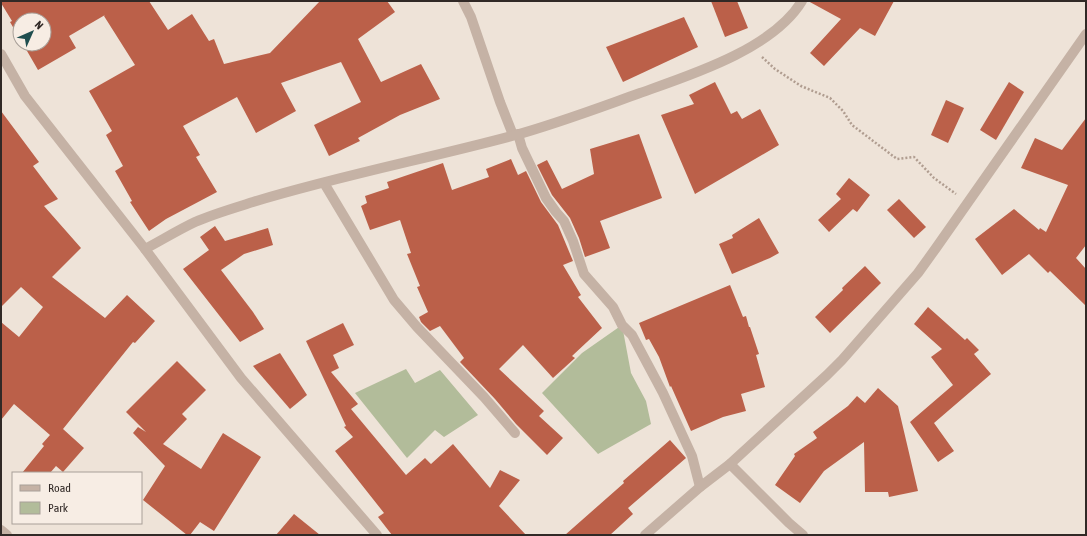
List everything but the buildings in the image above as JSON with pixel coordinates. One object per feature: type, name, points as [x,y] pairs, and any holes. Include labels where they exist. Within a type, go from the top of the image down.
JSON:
[{"type":"street","points":[[463,1],[471,17],[500,102],[546,198],[564,221],[573,241],[584,274],[613,308],[622,325],[632,335],[663,393],[692,456],[700,487]]},
{"type":"street","points":[[145,249],[197,222],[253,202],[516,135],[696,73],[736,55],[774,32],[787,21],[802,1]]},
{"type":"street","points":[[645,535],[700,487],[730,464],[842,360],[918,273],[1086,34]]},
{"type":"street","points":[[1,54],[25,96],[145,249],[241,378],[376,535]]},
{"type":"street","points":[[324,183],[394,300],[484,397],[515,433]]},
{"type":"street","points":[[730,464],[803,535]]},
{"type":"street","points":[[1,530],[7,535]]},
{"type":"path","points":[[750,46],[775,69],[801,86],[830,98],[843,111],[852,125],[890,152],[897,159],[914,156],[934,178],[954,192],[967,204]]},
{"type":"green space","points":[[622,325],[631,373],[646,401],[651,424],[598,454],[542,393],[582,353]]},
{"type":"green space","points":[[406,369],[415,383],[440,370],[478,415],[444,437],[435,430],[407,458],[355,393]]}]
